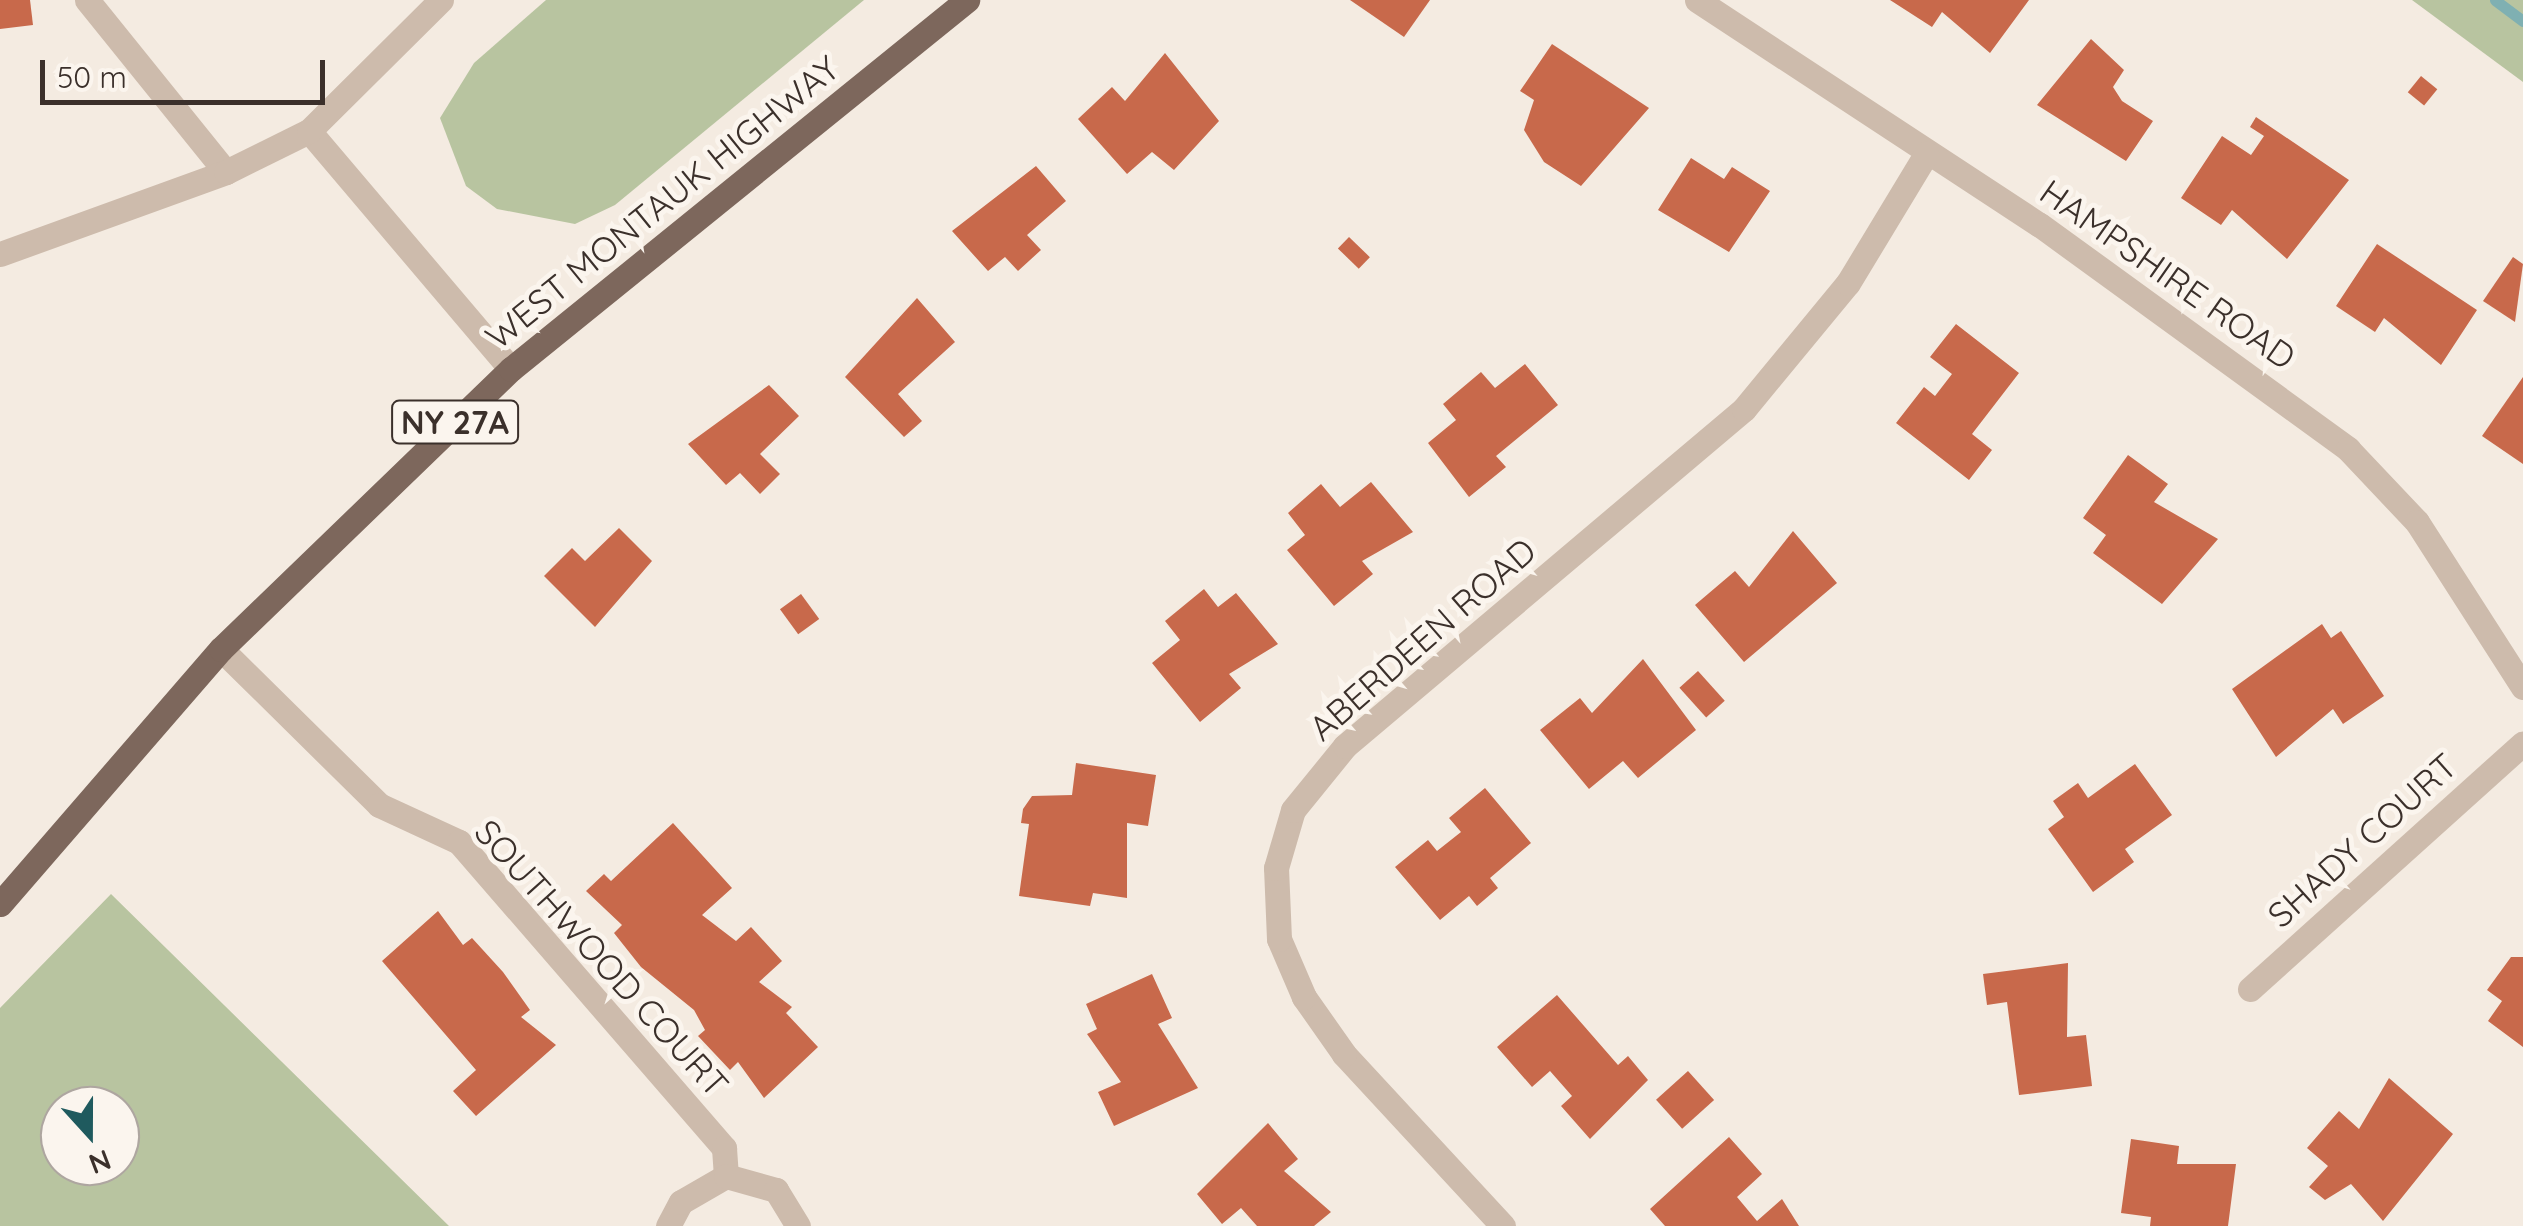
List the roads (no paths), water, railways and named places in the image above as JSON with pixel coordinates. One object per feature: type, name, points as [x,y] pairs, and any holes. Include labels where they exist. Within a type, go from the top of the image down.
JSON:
[{"type":"main road","name":"WEST MONTAUK HIGHWAY","points":[[0,904],[221,649],[511,368],[966,0]]},
{"type":"street","points":[[87,0],[226,172]]},
{"type":"street","points":[[0,254],[226,172],[309,132],[441,0]]},
{"type":"street","name":"HAMPSHIRE ROAD","points":[[1697,0],[2249,370],[2348,449],[2417,522],[2523,687]]},
{"type":"street","points":[[309,132],[511,368]]},
{"type":"street","name":"ABERDEEN ROAD","points":[[1503,1226],[1344,1054],[1304,997],[1279,939],[1276,868],[1294,810],[1344,746],[1744,408],[1848,283],[1926,154]]},
{"type":"street","name":"SOUTHWOOD COURT","points":[[221,649],[379,805],[458,842],[724,1148],[726,1176]]},
{"type":"street","name":"SHADY COURT","points":[[2250,990],[2523,743]]},
{"type":"street","points":[[668,1226],[680,1202],[726,1176],[776,1190],[798,1226]]},
{"type":"waterway","points":[[2495,0],[2523,21]]}]
